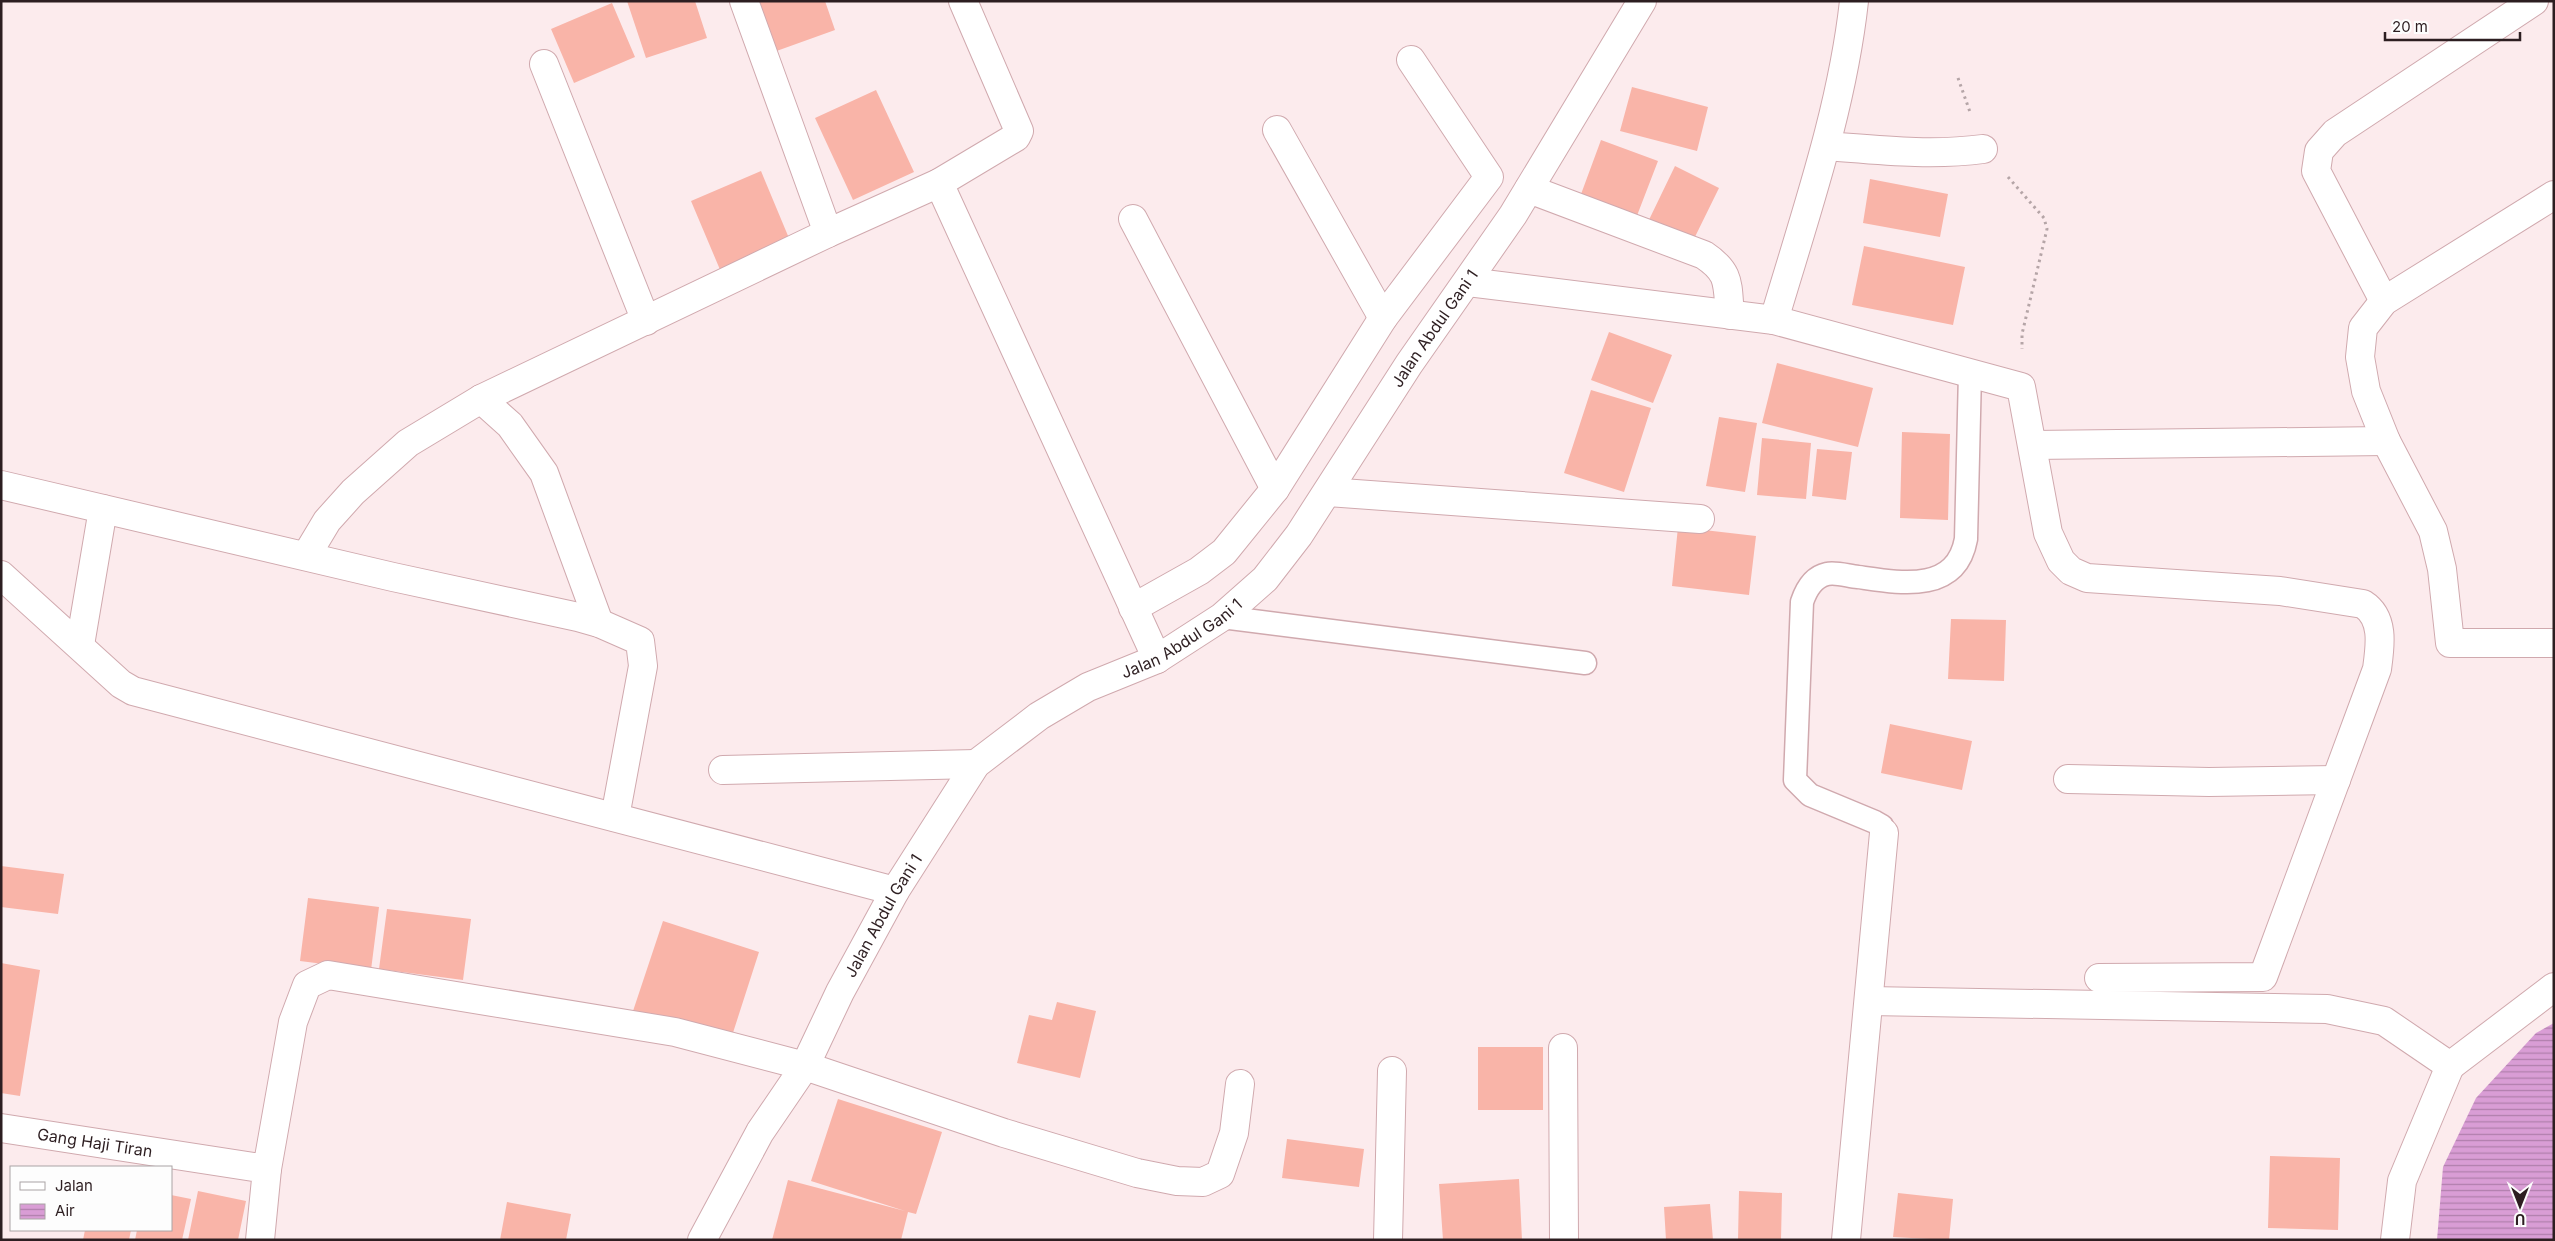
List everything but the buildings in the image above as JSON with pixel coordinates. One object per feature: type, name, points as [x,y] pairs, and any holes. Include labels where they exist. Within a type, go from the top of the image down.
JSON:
[{"type":"street","points":[[744,1],[828,233]]},
{"type":"street","points":[[306,556],[327,521],[353,492],[408,443],[481,400],[828,233],[939,183],[1016,137],[1019,131],[963,1]]},
{"type":"street","name":"Jalan Abdul Gani 1","points":[[702,1240],[760,1132],[806,1066],[840,992],[895,891],[976,764],[1039,716],[1088,687],[1157,659],[1222,617],[1265,579],[1299,535],[1408,364],[1468,282],[1529,189],[1642,1]]},
{"type":"street","points":[[1774,320],[1826,146],[1845,66],[1854,1]]},
{"type":"street","points":[[2384,301],[2316,171],[2319,151],[2335,133],[2534,1]]},
{"type":"street","points":[[1133,608],[1199,571],[1224,552],[1275,489],[1383,318],[1489,177],[1412,60]]},
{"type":"street","points":[[544,64],[646,322]]},
{"type":"street","points":[[1277,130],[1383,318]]},
{"type":"street","points":[[1826,146],[1919,154],[1951,154],[1983,149]]},
{"type":"street","points":[[939,183],[1157,659]]},
{"type":"street","points":[[1529,189],[1704,254],[1720,266],[1727,282],[1730,315]]},
{"type":"street","points":[[2553,198],[2384,301],[2363,328],[2360,357],[2366,391],[2386,441],[2433,531],[2442,569],[2450,643],[2554,643]]},
{"type":"street","points":[[1133,219],[1275,489]]},
{"type":"street","points":[[1468,282],[1774,320],[2021,387],[2048,533],[2061,561],[2071,571],[2087,578],[2280,590],[2363,604],[2370,608],[2381,637],[2377,669],[2263,977],[2098,978]]},
{"type":"street","points":[[481,400],[510,425],[544,473],[599,622]]},
{"type":"street","points":[[2033,445],[2386,441]]},
{"type":"street","points":[[1,485],[599,622],[640,641],[643,666],[615,816]]},
{"type":"street","points":[[1328,492],[1700,519]]},
{"type":"street","points":[[80,645],[103,509]]},
{"type":"street","points":[[1,575],[121,684],[147,696],[615,816],[895,891]]},
{"type":"street","points":[[723,770],[976,764]]},
{"type":"street","points":[[2068,779],[2209,782],[2336,780]]},
{"type":"street","points":[[1846,1240],[1884,833]]},
{"type":"street","points":[[260,1240],[267,1169],[293,1022],[307,984],[328,975],[675,1032],[806,1066],[1004,1133],[1137,1173],[1176,1181],[1202,1182],[1220,1174],[1229,1154],[1240,1084]]},
{"type":"street","points":[[2396,1240],[2402,1181],[2450,1066],[2554,986]]},
{"type":"street","points":[[1869,1001],[2327,1009],[2384,1021],[2450,1066]]},
{"type":"street","points":[[1563,1048],[1564,1240]]},
{"type":"street","points":[[1388,1240],[1392,1071]]},
{"type":"street","name":"Gang Haji Tiran","points":[[1,1128],[267,1169]]},
{"type":"lane","points":[[1884,833],[1882,826],[1876,822],[1810,795],[1795,780],[1802,602],[1812,583],[1826,574],[1902,583],[1936,578],[1953,569],[1963,554],[1966,538],[1970,373]]},
{"type":"lane","points":[[1222,617],[1586,663]]},
{"type":"path","points":[[1958,78],[1983,149],[2044,218],[2046,229],[2022,334],[2021,387]]},
{"type":"water","points":[[2554,1023],[2554,1240],[2437,1240],[2443,1167],[2476,1098],[2536,1033]]}]
